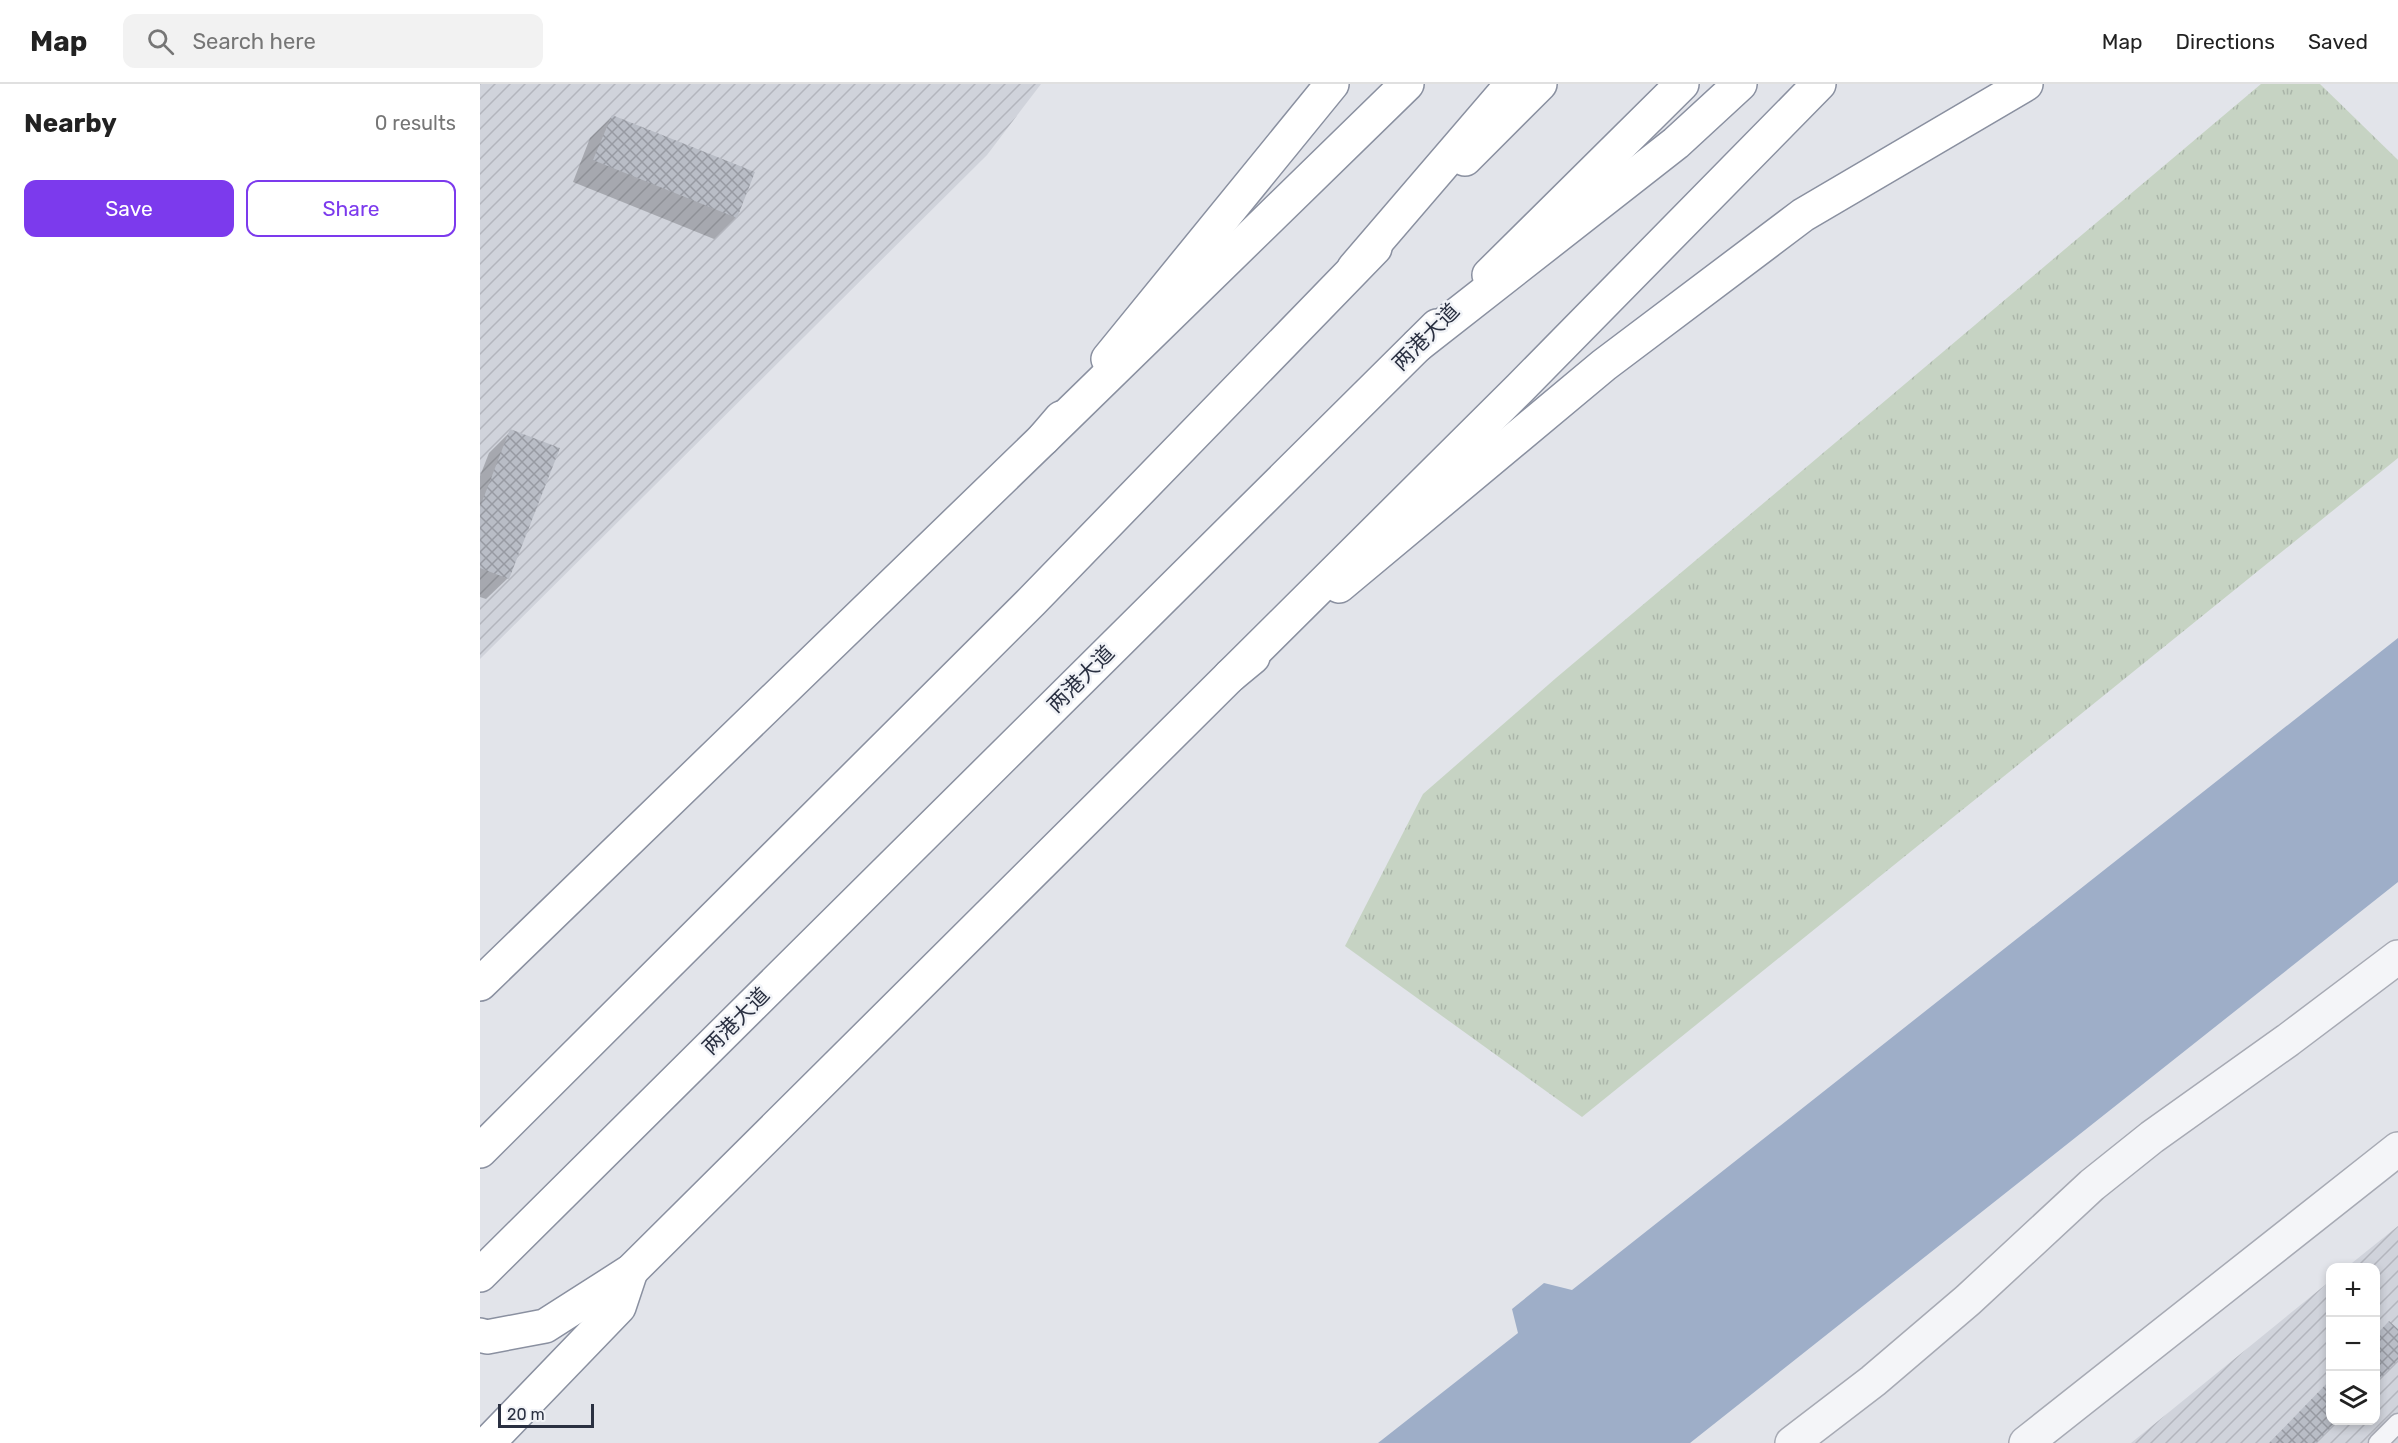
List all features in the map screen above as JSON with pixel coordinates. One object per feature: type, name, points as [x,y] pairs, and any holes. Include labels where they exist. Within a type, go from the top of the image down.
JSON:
[{"type":"highway","points":[[1043,439],[1332,84]]},
{"type":"highway","points":[[480,984],[1407,84]]},
{"type":"highway","points":[[1354,268],[1512,84]]},
{"type":"highway","points":[[480,1151],[1032,600],[1354,268],[1540,84]]},
{"type":"highway","name":"两港大道","points":[[480,1275],[1682,84]]},
{"type":"highway","points":[[1418,345],[1676,142],[1740,84]]},
{"type":"highway","points":[[480,1335],[487,1337],[545,1326],[631,1271],[1528,379],[1819,84]]},
{"type":"highway","points":[[1230,676],[1604,365],[1803,215],[2026,84]]},
{"type":"highway","points":[[488,1443],[618,1307],[631,1271]]},
{"type":"street","points":[[1792,1443],[1873,1381],[1968,1300],[2092,1185],[2152,1137],[2288,1040],[2398,957]]},
{"type":"street","points":[[2026,1443],[2398,1149]]},
{"type":"lane","points":[[2378,1443],[2398,1423]]},
{"type":"shaded area","points":[[480,84],[1041,84],[987,155],[480,659]]},
{"type":"shaded area","points":[[2398,1226],[2398,1443],[2131,1443],[2326,1284],[2326,1425],[2380,1425],[2380,1263],[2352,1263]]},
{"type":"green space","points":[[2261,84],[2320,84],[2398,160],[2398,458],[1582,1117],[1345,946],[1423,794],[1556,678]]},
{"type":"water","points":[[2398,638],[2398,882],[1690,1443],[1378,1443],[1518,1333],[1512,1309],[1544,1283],[1572,1290]]},
{"type":"building","points":[[612,115],[755,172],[737,218],[593,160]]},
{"type":"building","points":[[510,429],[560,448],[509,579],[480,568],[480,507]]},
{"type":"building","points":[[2389,1321],[2398,1329],[2398,1360],[2380,1379],[2380,1371],[2380,1331]]},
{"type":"building","points":[[2326,1384],[2326,1425],[2333,1425],[2316,1443],[2269,1443]]}]
